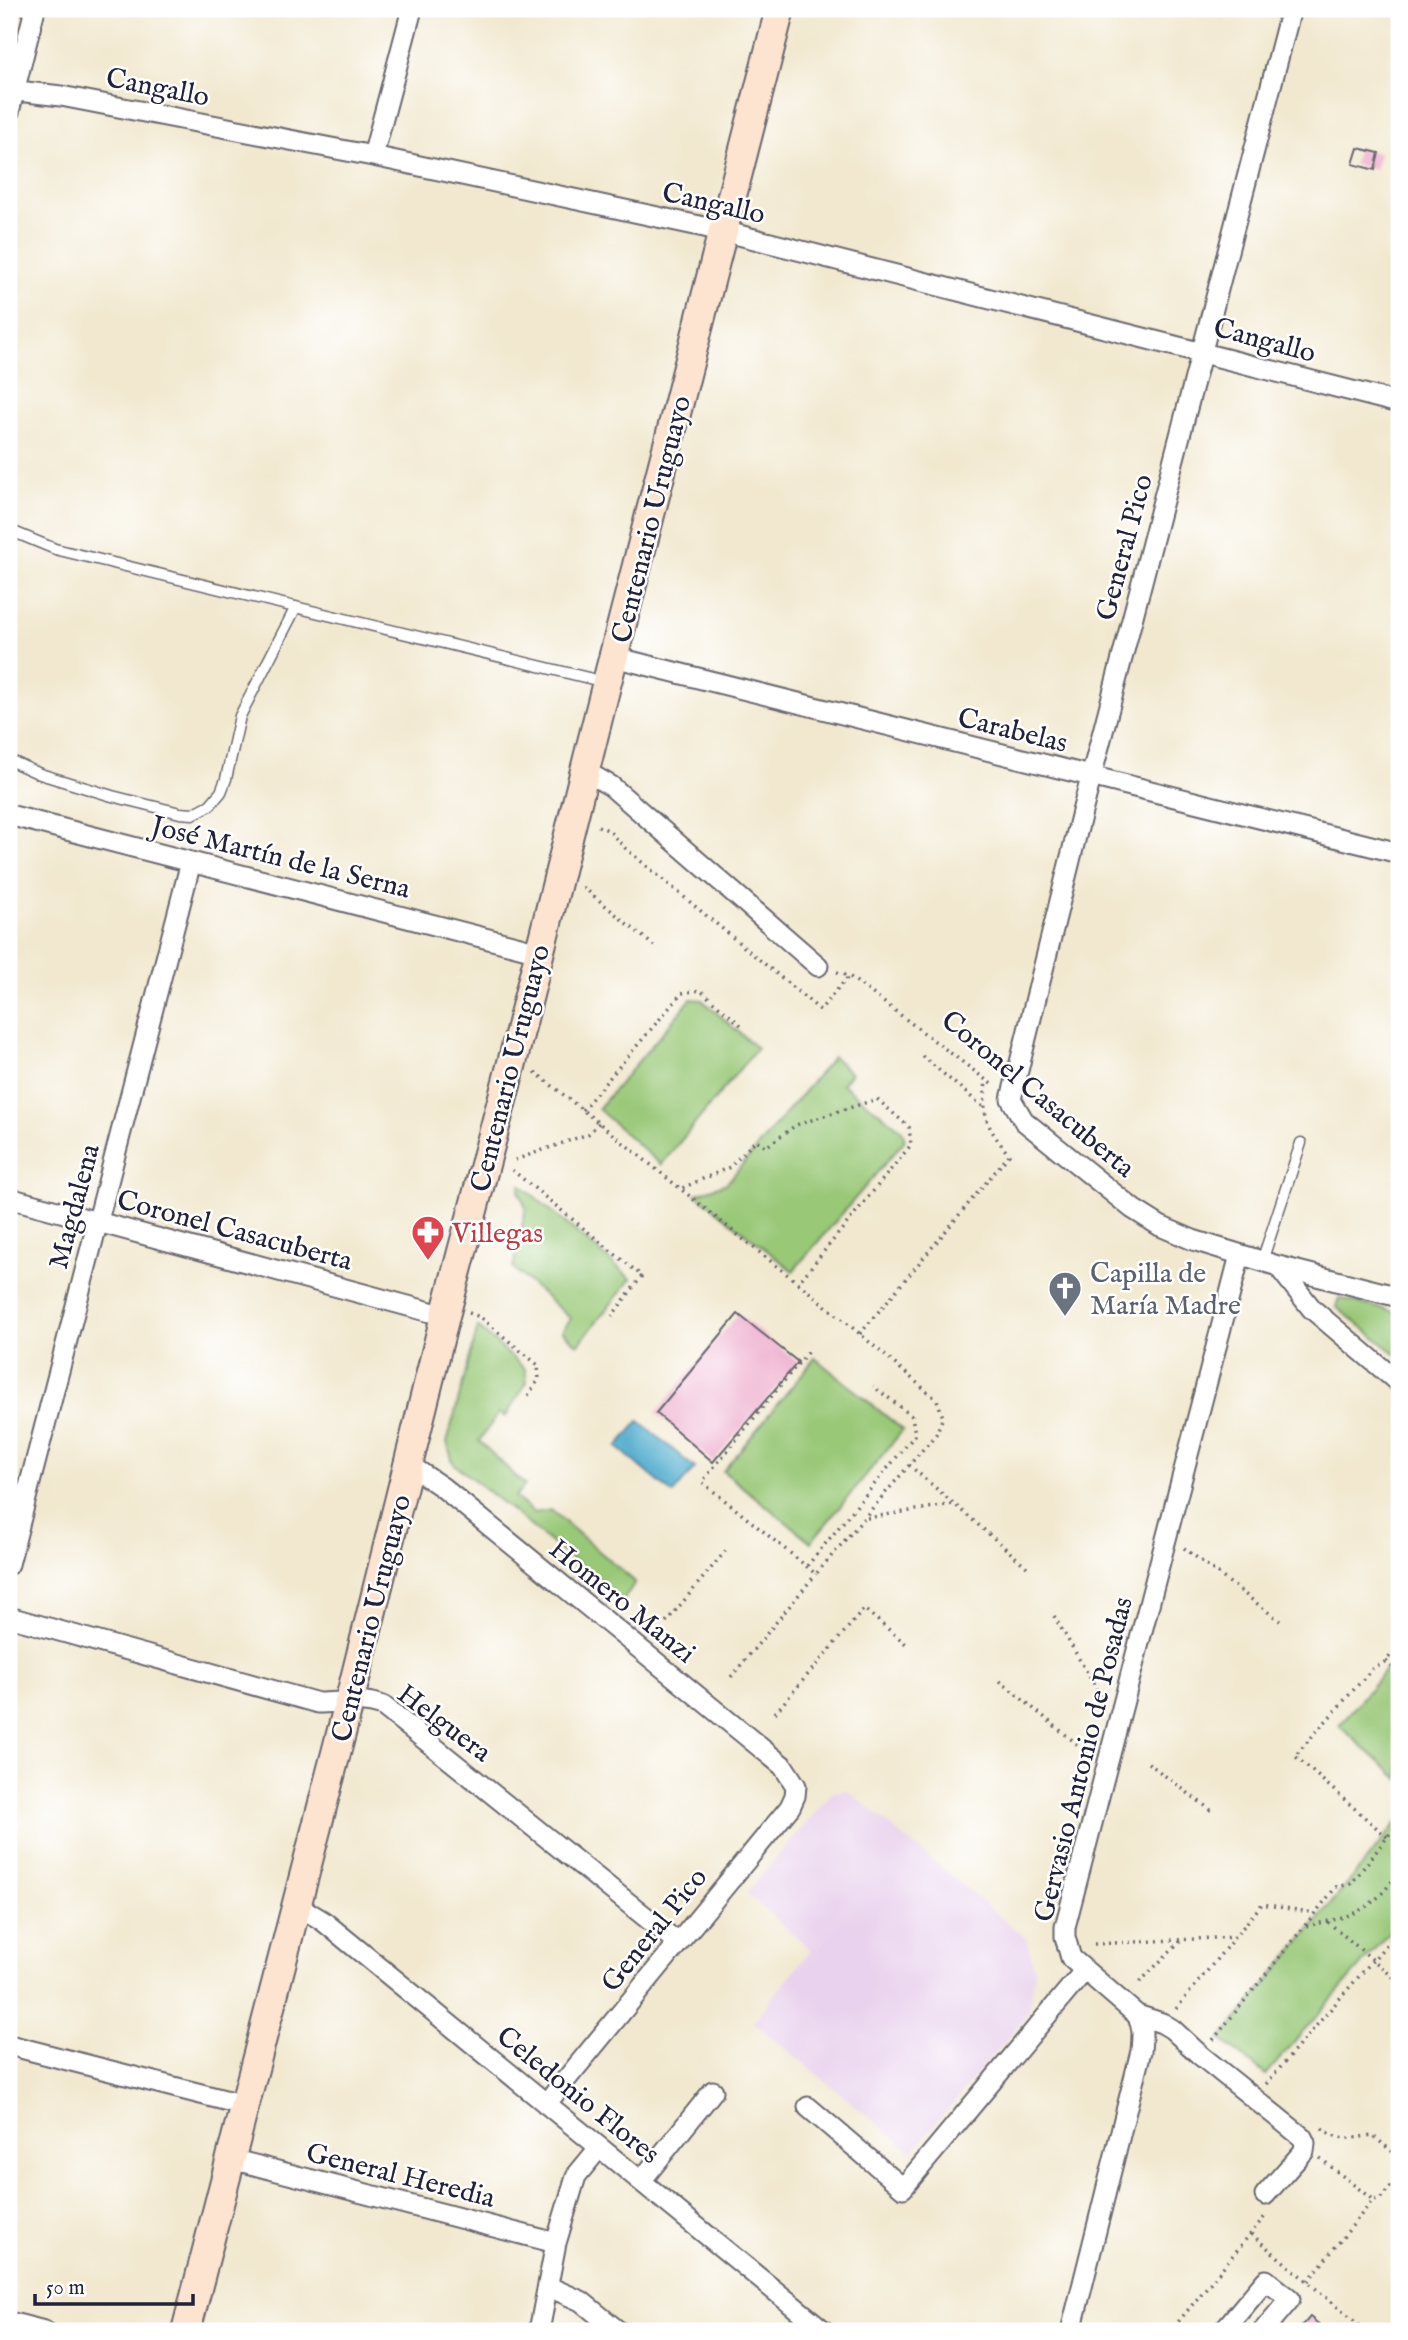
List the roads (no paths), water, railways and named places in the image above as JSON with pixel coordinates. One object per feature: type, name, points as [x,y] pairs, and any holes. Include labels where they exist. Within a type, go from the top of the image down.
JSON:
[{"type":"main road","name":"Centenario Uruguayo","points":[[186,2331],[350,1699],[408,1464],[456,1314],[539,953],[780,9]]},
{"type":"street","points":[[9,112],[11,90],[35,9]]},
{"type":"street","points":[[373,156],[412,9]]},
{"type":"street","name":"General Pico","points":[[1011,1099],[1078,825],[1291,9]]},
{"type":"street","name":"Cangallo","points":[[11,90],[61,96],[373,156],[723,231],[1399,403]]},
{"type":"street","name":"Carabelas","points":[[610,670],[1092,777],[1399,853]]},
{"type":"street","points":[[585,771],[611,786],[818,966]]},
{"type":"street","name":"José Martín de la Serna","points":[[9,815],[539,953]]},
{"type":"street","name":"Magdalena","points":[[9,1564],[191,862]]},
{"type":"street","name":"Coronel Casacuberta","points":[[1011,1099],[1024,1121],[1133,1209],[1172,1231],[1270,1264]]},
{"type":"street","name":"Coronel Casacuberta","points":[[9,1198],[456,1314]]},
{"type":"street","name":"Gervasio Antonio de Posadas","points":[[1240,1255],[1065,1927],[1065,1937],[1071,1958],[1084,1971],[1137,2015],[1172,2029],[1200,2056],[1301,2137],[1304,2151],[1268,2203]]},
{"type":"street","points":[[1270,1264],[1399,1297]]},
{"type":"street","points":[[1270,1264],[1312,1309],[1399,1383]]},
{"type":"street","name":"Homero Manzi","points":[[408,1464],[442,1487],[783,1766],[796,1786]]},
{"type":"street","name":"Helguera","points":[[9,1617],[318,1703],[350,1699],[383,1706],[677,1943]]},
{"type":"street","name":"General Pico","points":[[547,2104],[790,1807],[796,1786]]},
{"type":"street","name":"Celedonio Flores","points":[[295,1904],[323,1921],[824,2331]]},
{"type":"street","points":[[807,2107],[903,2189],[1084,1971]]},
{"type":"street","points":[[1071,2331],[1141,2050],[1142,2023],[1137,2015]]},
{"type":"street","points":[[9,2045],[244,2105]]},
{"type":"street","points":[[640,2181],[713,2091]]},
{"type":"street","points":[[538,2331],[556,2243],[576,2176],[599,2148]]},
{"type":"street","name":"General Heredia","points":[[231,2159],[556,2243]]},
{"type":"street","points":[[1223,2331],[1266,2280],[1290,2299],[1263,2331]]},
{"type":"street","points":[[549,2287],[582,2301],[618,2331]]},
{"type":"street","points":[[9,2322],[44,2331]]},
{"type":"lane","points":[[9,530],[55,549],[296,607],[610,670]]},
{"type":"lane","points":[[9,760],[40,774],[180,813],[193,814],[210,805],[221,792],[226,779],[240,716],[296,607]]},
{"type":"lane","points":[[1270,1264],[1301,1143]]},
{"type":"water","points":[[639,1421],[695,1468],[673,1494],[617,1447]]},
{"type":"place","name":"Villegas","points":[[428,1262]]},
{"type":"place","name":"Capilla de María Madre","points":[[1065,1318]]}]
